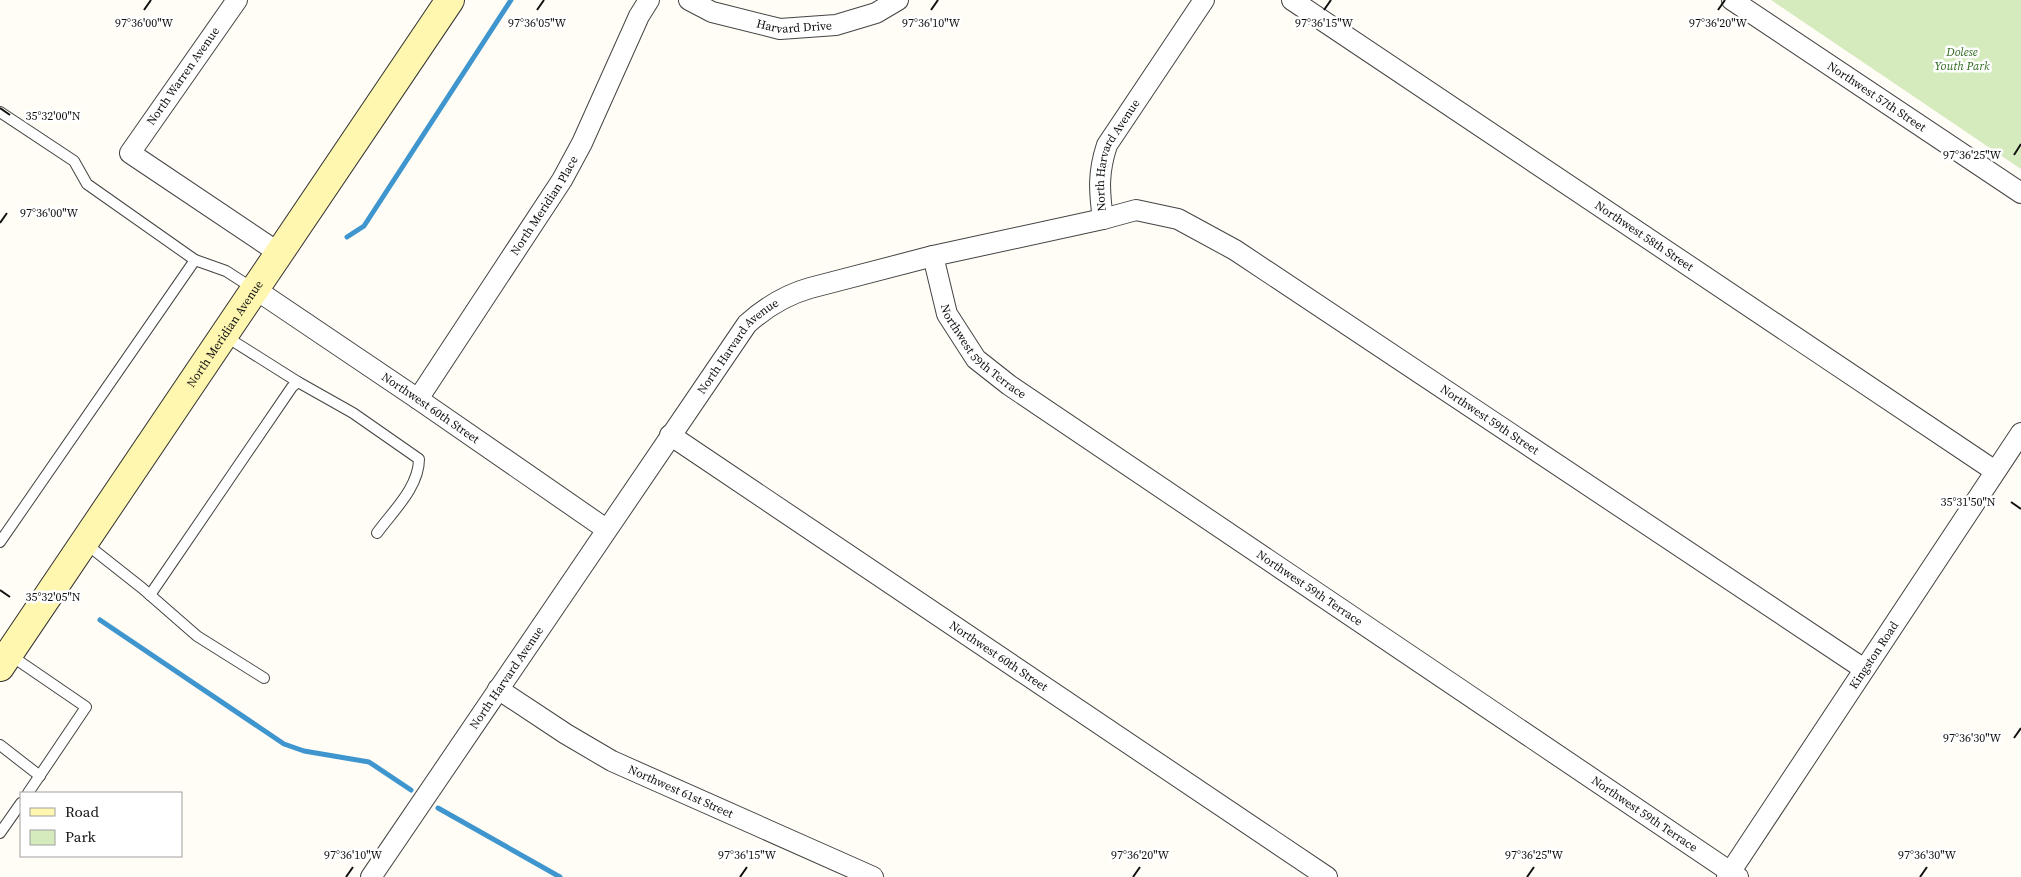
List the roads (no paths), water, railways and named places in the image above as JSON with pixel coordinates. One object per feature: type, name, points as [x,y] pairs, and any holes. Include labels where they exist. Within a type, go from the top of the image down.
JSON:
[{"type":"main road","name":"North Meridian Avenue","points":[[3,660],[450,0]]},
{"type":"street","name":"North Warren Avenue","points":[[237,0],[130,153],[279,253]]},
{"type":"street","name":"North Meridian Place","points":[[418,398],[562,180],[582,143],[639,16],[649,0]]},
{"type":"street","name":"Harvard Drive","points":[[689,0],[712,12],[780,29],[836,25],[876,13],[898,0]]},
{"type":"street","name":"North Harvard Avenue","points":[[371,877],[746,324],[761,312],[793,293],[933,256],[1103,219],[1099,189],[1100,169],[1107,145],[1204,0]]},
{"type":"street","name":"Northwest 58th Street","points":[[1292,0],[1995,471]]},
{"type":"street","name":"Northwest 57th Street","points":[[1732,0],[2021,193]]},
{"type":"street","name":"Northwest 59th Street","points":[[1103,219],[1136,210],[1178,219],[1235,250],[1864,669]]},
{"type":"street","name":"Northwest 59th Terrace","points":[[933,256],[947,314],[976,359],[1009,385],[1732,875]]},
{"type":"street","name":"Northwest 60th Street","points":[[255,289],[418,398],[606,529]]},
{"type":"street","name":"Kingston Road","points":[[1732,875],[1864,669],[2021,433]]},
{"type":"street","name":"Northwest 60th Street","points":[[670,435],[1327,877]]},
{"type":"street","name":"Northwest 61st Street","points":[[498,690],[566,734],[612,760],[873,877]]},
{"type":"lane","points":[[0,112],[74,161],[87,184],[195,260],[226,271],[255,289]]},
{"type":"lane","points":[[0,542],[195,260]]},
{"type":"lane","points":[[224,335],[353,414],[419,459],[419,470],[409,490],[377,533]]},
{"type":"lane","points":[[150,595],[292,387],[298,382]]},
{"type":"lane","points":[[84,542],[197,636],[264,678]]},
{"type":"lane","points":[[3,660],[86,707],[29,792]]},
{"type":"lane","points":[[0,745],[40,776]]},
{"type":"lane","points":[[0,833],[20,804]]},
{"type":"waterway","points":[[347,237],[364,226],[511,0]]},
{"type":"waterway","points":[[100,620],[284,744],[304,751],[369,762],[411,790]]},
{"type":"waterway","points":[[438,808],[560,877]]},
{"type":"park label","name":"Dolese Youth Park","points":[[1962,59]]}]
